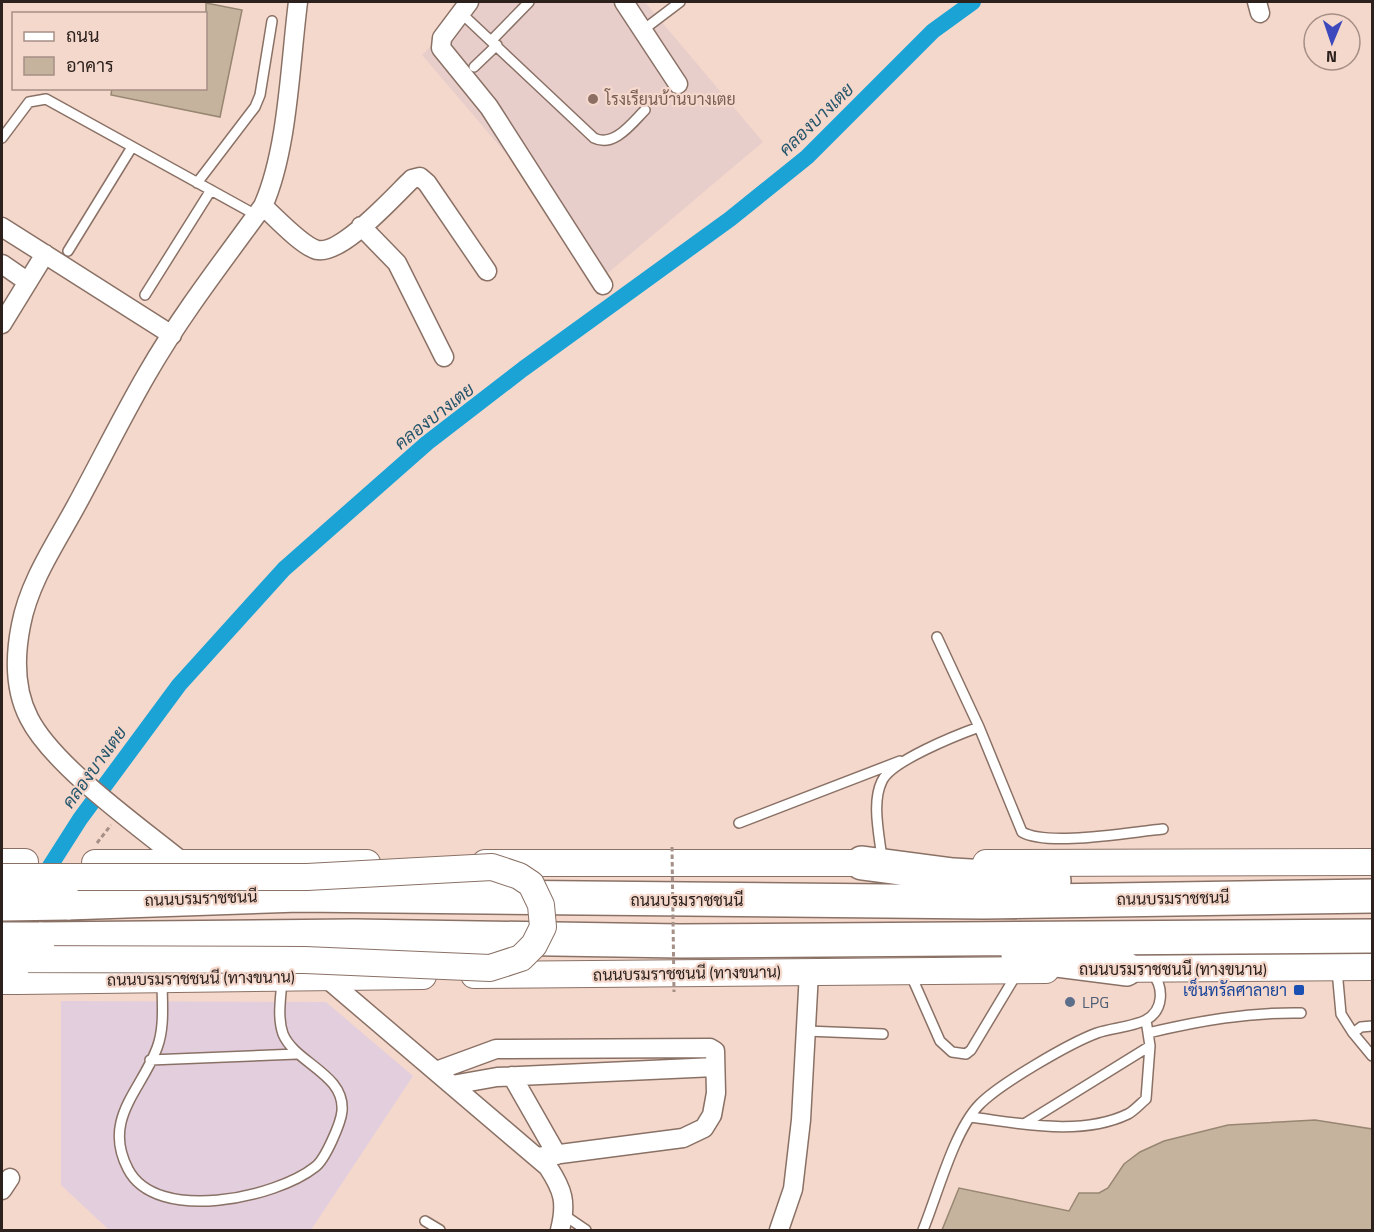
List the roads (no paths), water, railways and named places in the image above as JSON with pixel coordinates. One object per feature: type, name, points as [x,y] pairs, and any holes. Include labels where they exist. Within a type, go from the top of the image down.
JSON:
[{"type":"highway","points":[[872,863],[953,875],[1039,880],[1200,897]]},
{"type":"highway","name":"ถนนบรมราชชนนี","points":[[2,904],[299,895],[971,902],[1372,896]]},
{"type":"highway","points":[[2,939],[354,936],[680,941],[1372,936]]},
{"type":"highway","points":[[897,939],[1137,969]]},
{"type":"main road","points":[[13,862],[1372,862]]},
{"type":"main road","points":[[2,878],[308,877],[492,867],[519,876],[531,884],[539,899],[543,915],[540,936],[522,957],[490,968],[305,960],[2,959]]},
{"type":"main road","name":"ถนนบรมราชชนนี (ทางขนาน)","points":[[10,981],[1372,967]]},
{"type":"street","points":[[184,863],[86,782],[50,747],[29,718],[20,693],[16,671],[21,623],[35,583],[147,373],[259,211],[278,164],[298,2]]},
{"type":"street","points":[[624,2],[678,84]]},
{"type":"street","points":[[459,5],[442,38],[441,48],[489,107],[603,285]]},
{"type":"street","points":[[259,211],[316,250],[325,250],[341,244],[412,179],[420,177],[427,183],[487,271]]},
{"type":"street","points":[[362,226],[397,263],[444,357]]},
{"type":"street","points":[[2,227],[172,335]]},
{"type":"street","points":[[2,324],[45,254]]},
{"type":"street","points":[[2,264],[27,282]]},
{"type":"street","points":[[779,1230],[793,1189],[801,1120],[809,972]]},
{"type":"street","points":[[325,977],[548,1167],[562,1190],[562,1223]]},
{"type":"street","points":[[436,1071],[496,1049],[710,1048],[715,1051],[715,1106],[704,1128],[683,1138],[537,1157]]},
{"type":"street","points":[[604,1072],[605,1049]]},
{"type":"street","points":[[452,1085],[512,1076],[715,1067]]},
{"type":"street","points":[[512,1076],[557,1155]]},
{"type":"lane","points":[[474,67],[529,2]]},
{"type":"lane","points":[[643,30],[680,2]]},
{"type":"lane","points":[[459,5],[494,43],[600,141],[617,136],[645,110]]},
{"type":"lane","points":[[197,183],[255,107],[260,94],[272,21]]},
{"type":"lane","points":[[2,138],[29,102],[45,99],[197,183],[259,211]]},
{"type":"lane","points":[[68,251],[132,147]]},
{"type":"lane","points":[[145,296],[211,190]]},
{"type":"lane","points":[[937,637],[979,727],[1022,832],[1033,838],[1064,838],[1163,829]]},
{"type":"lane","points":[[739,823],[910,757],[979,727]]},
{"type":"lane","points":[[872,863],[882,780],[910,757]]},
{"type":"lane","points":[[1337,968],[1341,1014],[1372,1056]]},
{"type":"lane","points":[[923,1230],[962,1131],[970,1116],[993,1094],[1076,1042],[1103,1031],[1146,1020],[1156,1010],[1161,990],[1137,969]]},
{"type":"lane","points":[[909,971],[940,1041],[952,1052],[966,1054],[971,1050],[1019,970]]},
{"type":"lane","points":[[162,979],[162,1029],[157,1049],[123,1111],[119,1137],[128,1169],[139,1184],[162,1198],[227,1200],[284,1184],[316,1167],[329,1147],[342,1110],[337,1088],[297,1054],[284,1035],[280,1020],[282,977]]},
{"type":"lane","points":[[1148,1033],[1204,1020],[1259,1012],[1301,1013]]},
{"type":"lane","points":[[970,1116],[1024,1124],[1092,1125],[1129,1114],[1146,1099],[1150,1046],[1146,1020]]},
{"type":"lane","points":[[1353,1033],[1361,1027],[1372,1026]]},
{"type":"lane","points":[[806,1031],[883,1034]]},
{"type":"lane","points":[[1024,1124],[1150,1046]]},
{"type":"lane","points":[[150,1060],[297,1054]]},
{"type":"lane","points":[[425,1221],[440,1230]]},
{"type":"lane","points":[[562,1223],[586,1230]]},
{"type":"waterway","name":"คลองบางเตย","points":[[3,940],[80,819],[179,685],[284,569],[427,443],[523,369],[730,219],[807,157],[933,31],[973,2]]},
{"type":"place","name":"โรงเรียนบ้านบางเตย","points":[[593,99]]},
{"type":"place","name":"เซ็นทรัลศาลายา","points":[[1299,990]]},
{"type":"place","name":"LPG","points":[[1070,1002]]}]
